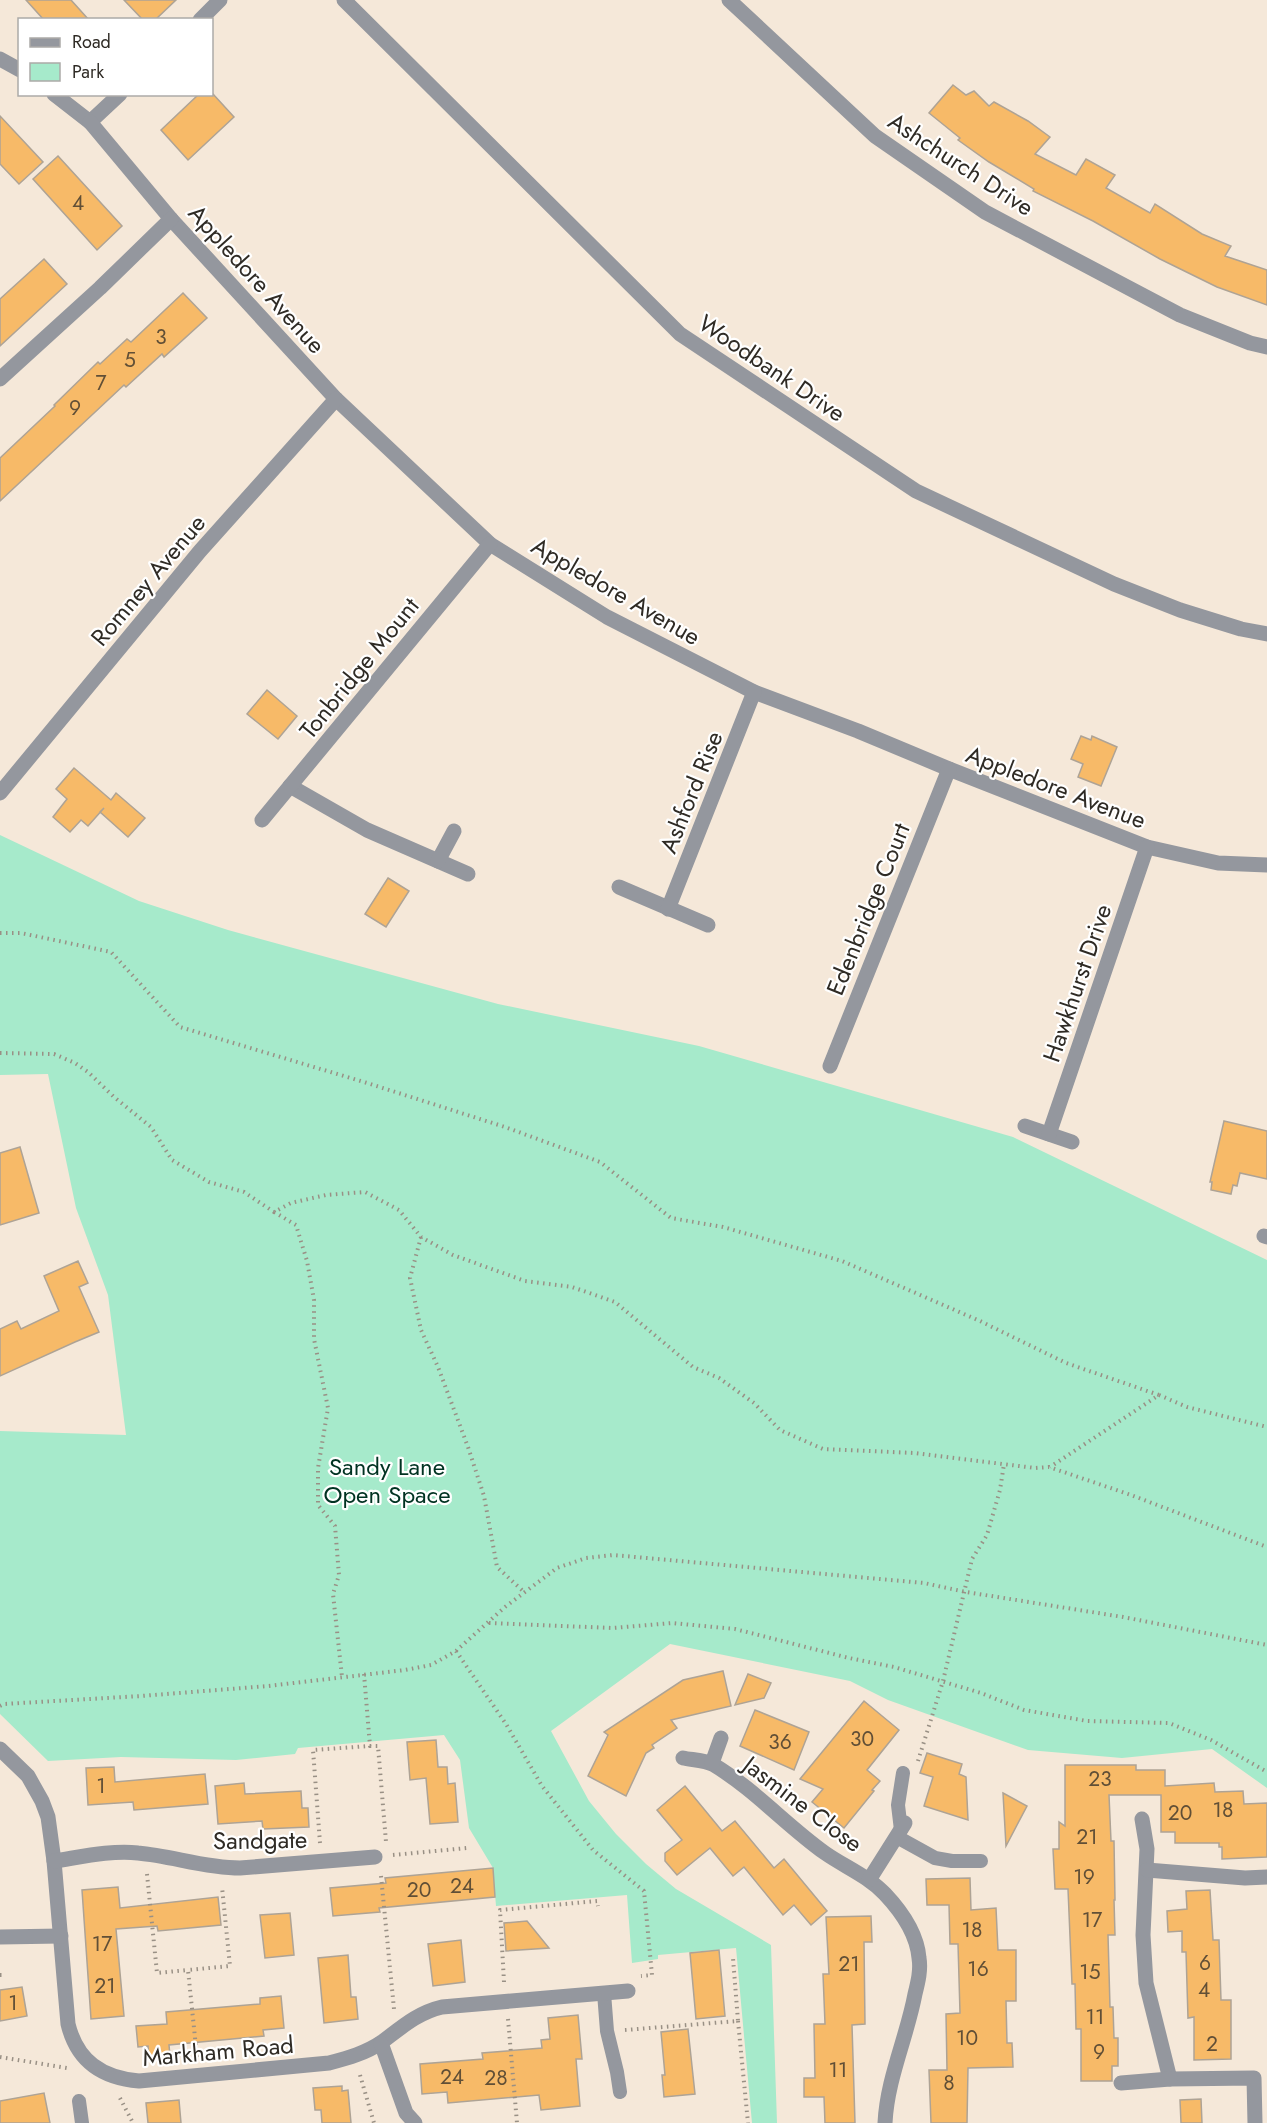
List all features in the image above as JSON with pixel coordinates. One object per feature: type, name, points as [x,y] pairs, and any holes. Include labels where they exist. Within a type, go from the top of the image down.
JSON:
[{"type":"street","points":[[202,18],[220,0]]},
{"type":"street","name":"Woodbank Drive","points":[[344,0],[680,334],[916,491],[1113,584],[1180,610],[1241,629],[1267,634]]},
{"type":"street","name":"Ashchurch Drive","points":[[729,0],[875,136],[985,212],[1180,315],[1250,343],[1267,347]]},
{"type":"street","points":[[0,59],[18,68]]},
{"type":"street","name":"Appledore Avenue","points":[[57,96],[90,122],[171,219],[336,399],[490,544],[607,617],[754,692],[1147,846],[1218,863],[1267,866]]},
{"type":"street","points":[[90,122],[118,96]]},
{"type":"street","points":[[0,380],[171,219]]},
{"type":"street","name":"Romney Avenue","points":[[0,793],[200,551],[336,399]]},
{"type":"street","name":"Tonbridge Mount","points":[[262,820],[490,544]]},
{"type":"street","name":"Ashford Rise","points":[[668,909],[754,692]]},
{"type":"street","name":"Edenbridge Court","points":[[830,1066],[949,769]]},
{"type":"street","points":[[290,786],[368,830],[468,874]]},
{"type":"street","points":[[438,861],[454,831]]},
{"type":"street","name":"Hawkhurst Drive","points":[[1049,1134],[1147,846]]},
{"type":"street","points":[[618,887],[708,925]]},
{"type":"street","points":[[1025,1126],[1072,1142]]},
{"type":"street","name":"Jasmine Close","points":[[712,1763],[721,1738]]},
{"type":"street","name":"Markham Road","points":[[0,1749],[28,1776],[48,1817],[68,2024],[77,2049],[102,2072],[122,2079],[139,2081],[308,2066],[355,2056],[381,2043],[414,2017],[428,2010],[628,1991]]},
{"type":"street","name":"Jasmine Close","points":[[683,1758],[712,1763],[826,1854],[869,1880],[900,1912],[916,1943],[919,1974],[892,2079],[885,2123]]},
{"type":"street","points":[[1142,1819],[1148,1849],[1143,1935],[1146,1983],[1170,2079]]},
{"type":"street","name":"Jasmine Close","points":[[869,1880],[901,1830]]},
{"type":"street","name":"Sandgate","points":[[54,1861],[103,1854],[137,1853],[217,1868],[240,1869],[375,1857]]},
{"type":"street","points":[[1148,1870],[1234,1877],[1267,1877]]},
{"type":"street","points":[[0,1937],[61,1936]]},
{"type":"street","points":[[381,2043],[406,2113],[415,2123]]},
{"type":"street","points":[[1121,2083],[1170,2079],[1261,2078],[1255,2123]]},
{"type":"lane","points":[[903,1773],[898,1805],[901,1830],[935,1858],[952,1861],[981,1861]]},
{"type":"lane","points":[[604,1993],[607,2031],[620,2092]]},
{"type":"lane","points":[[79,2101],[82,2123]]},
{"type":"path","points":[[0,933],[21,933],[111,952],[180,1027],[505,1127],[600,1162],[671,1218],[723,1227],[842,1261],[980,1321],[1066,1363],[1187,1407],[1267,1427]]},
{"type":"path","points":[[0,1053],[54,1054],[75,1063],[151,1127],[172,1160],[209,1182],[244,1192],[297,1225],[314,1300],[314,1339],[328,1408],[318,1468],[318,1505],[335,1526],[339,1575],[333,1594],[342,1677]]},
{"type":"path","points":[[274,1212],[291,1203],[326,1195],[365,1192],[399,1210],[421,1238],[453,1255],[525,1281],[572,1287],[615,1302],[693,1367],[719,1377],[754,1403],[780,1430],[823,1449],[914,1453],[957,1460],[1035,1468],[1049,1467],[1131,1495],[1267,1547]]},
{"type":"path","points":[[421,1238],[410,1278],[421,1330],[438,1367],[484,1496],[497,1567],[524,1592]]},
{"type":"path","points":[[1049,1467],[1159,1395]]},
{"type":"path","points":[[930,1720],[943,1681],[972,1559],[987,1535],[1005,1464]]},
{"type":"path","points":[[0,1706],[268,1686],[431,1665],[456,1651],[524,1592],[557,1568],[586,1558],[613,1555],[924,1582],[966,1592],[1123,1617],[1267,1645]]},
{"type":"path","points":[[489,1623],[613,1628],[672,1623],[735,1629],[894,1667],[981,1693],[1024,1710],[1087,1720],[1169,1723],[1211,1740],[1267,1772]]},
{"type":"path","points":[[456,1651],[506,1724],[542,1786],[593,1850],[644,1891],[651,1958]]},
{"type":"path","points":[[364,1674],[369,1739]]},
{"type":"path","points":[[321,1861],[313,1750],[341,1750],[369,1746]]},
{"type":"path","points":[[375,1857],[467,1848]]},
{"type":"path","points":[[149,1893],[157,1973],[230,1966],[222,1885]]},
{"type":"path","points":[[504,1982],[500,1910],[597,1901],[598,1906]]},
{"type":"path","points":[[733,1958],[748,2123]]},
{"type":"path","points":[[389,1964],[394,2008]]},
{"type":"path","points":[[189,1970],[199,2075]]},
{"type":"path","points":[[607,2031],[738,2021]]},
{"type":"path","points":[[509,2029],[517,2123]]},
{"type":"path","points":[[355,2056],[374,2123]]},
{"type":"path","points":[[0,2057],[36,2061],[74,2071]]},
{"type":"green space","name":"Sandy Lane Open Space","points":[[0,835],[139,901],[228,930],[498,1004],[699,1046],[1013,1137],[1267,1260],[1267,1788],[1212,1749],[1122,1758],[1028,1750],[888,1700],[850,1681],[670,1644],[551,1731],[589,1801],[616,1834],[646,1864],[676,1889],[771,1945],[777,2123],[752,2123],[736,1948],[658,1955],[658,1959],[632,1963],[627,1895],[496,1906],[493,1868],[469,1828],[460,1760],[444,1735],[298,1748],[295,1754],[236,1760],[121,1757],[48,1761],[0,1714],[0,1431],[126,1435],[108,1295],[76,1208],[48,1074],[0,1075]]},
{"type":"building","points":[[26,0],[71,0],[87,18],[42,18]]},
{"type":"building","points":[[124,0],[176,0],[157,18],[141,18]]},
{"type":"building","points":[[953,85],[966,95],[974,91],[989,106],[994,102],[1028,121],[1050,137],[1035,154],[1076,175],[1086,159],[1115,175],[1106,188],[1150,213],[1155,204],[1202,234],[1231,246],[1225,256],[1267,270],[1267,305],[1217,287],[1160,259],[1093,221],[1033,191],[1034,189],[989,162],[958,140],[960,138],[929,113]]},
{"type":"building","points":[[213,94],[234,117],[188,160],[161,130],[197,96],[213,96]]},
{"type":"building","points":[[0,116],[43,162],[19,184],[0,164]]},
{"type":"building","points":[[58,156],[122,226],[97,250],[33,179]]},
{"type":"building","points":[[44,259],[67,284],[0,346],[0,299]]},
{"type":"building","points":[[183,293],[207,318],[164,357],[162,354],[126,387],[124,385],[0,501],[0,458],[98,362],[100,364],[127,339],[131,342]]},
{"type":"building","points":[[267,690],[297,716],[278,739],[247,714]]},
{"type":"building","points":[[1081,736],[1091,740],[1092,736],[1117,747],[1101,786],[1078,777],[1083,764],[1071,759]]},
{"type":"building","points":[[74,768],[111,800],[116,793],[145,818],[128,837],[100,812],[88,826],[81,820],[70,832],[53,817],[67,799],[56,789]]},
{"type":"building","points":[[388,878],[409,891],[386,927],[365,914]]},
{"type":"building","points":[[1224,1121],[1267,1131],[1267,1179],[1240,1173],[1237,1186],[1233,1185],[1231,1194],[1211,1190],[1212,1182],[1210,1182]]},
{"type":"building","points":[[20,1147],[39,1213],[0,1225],[0,1153]]},
{"type":"building","points":[[78,1261],[88,1283],[79,1287],[99,1332],[0,1376],[0,1329],[17,1321],[21,1329],[59,1311],[44,1276]]},
{"type":"building","points":[[723,1671],[731,1706],[671,1720],[677,1728],[652,1745],[654,1748],[646,1753],[626,1796],[588,1776],[608,1735],[604,1732],[683,1680]]},
{"type":"building","points":[[748,1674],[771,1683],[764,1698],[735,1705]]},
{"type":"building","points":[[864,1701],[899,1730],[867,1770],[880,1781],[844,1828],[812,1802],[823,1789],[800,1779]]},
{"type":"building","points":[[755,1710],[809,1732],[794,1770],[740,1746]]},
{"type":"building","points":[[436,1740],[438,1767],[447,1767],[448,1784],[455,1783],[458,1822],[430,1824],[426,1778],[410,1780],[407,1742]]},
{"type":"building","points":[[927,1753],[962,1764],[959,1774],[966,1777],[968,1820],[924,1806],[933,1777],[920,1773]]},
{"type":"building","points":[[1065,1765],[1136,1765],[1136,1770],[1165,1770],[1165,1786],[1214,1783],[1215,1792],[1243,1791],[1244,1804],[1267,1803],[1267,1857],[1222,1859],[1222,1847],[1219,1847],[1219,1843],[1175,1843],[1175,1832],[1161,1832],[1161,1795],[1109,1795],[1111,1841],[1114,1841],[1115,1900],[1115,1935],[1108,1935],[1110,2007],[1113,2007],[1114,2038],[1118,2038],[1118,2066],[1112,2066],[1112,2081],[1081,2081],[1081,2029],[1076,2029],[1068,1889],[1055,1889],[1053,1849],[1059,1849],[1059,1822],[1065,1826]]},
{"type":"building","points":[[114,1767],[115,1782],[205,1774],[208,1804],[134,1810],[133,1802],[88,1805],[86,1768]]},
{"type":"building","points":[[244,1783],[245,1794],[301,1791],[302,1808],[308,1808],[309,1827],[263,1829],[262,1821],[218,1824],[215,1786]]},
{"type":"building","points":[[685,1786],[722,1831],[735,1821],[774,1868],[784,1859],[827,1911],[811,1925],[794,1905],[783,1915],[744,1867],[733,1876],[710,1848],[677,1875],[665,1861],[665,1853],[682,1840],[657,1810]]},
{"type":"building","points":[[1003,1793],[1027,1806],[1006,1846]]},
{"type":"building","points":[[493,1868],[495,1897],[379,1908],[380,1912],[333,1916],[330,1888],[386,1883],[385,1878]]},
{"type":"building","points":[[970,1878],[971,1910],[996,1908],[998,1950],[1016,1950],[1016,2001],[1006,2001],[1007,2043],[1012,2043],[1013,2067],[968,2068],[967,2123],[931,2123],[929,2070],[947,2070],[946,2014],[960,2013],[958,1944],[950,1944],[949,1905],[927,1905],[926,1879]]},
{"type":"building","points":[[118,1887],[120,1908],[218,1897],[221,1925],[158,1931],[157,1926],[116,1929],[124,2016],[91,2019],[82,1890]]},
{"type":"building","points":[[1210,1890],[1213,1940],[1219,1940],[1221,2000],[1231,2000],[1231,2059],[1194,2060],[1194,2017],[1188,2018],[1186,1952],[1182,1952],[1182,1931],[1168,1932],[1167,1911],[1187,1909],[1186,1891]]},
{"type":"building","points":[[290,1913],[294,1955],[265,1958],[260,1915]]},
{"type":"building","points":[[871,1916],[872,1942],[864,1942],[865,2024],[852,2025],[855,2123],[825,2123],[824,2097],[804,2097],[804,2078],[815,2078],[814,2024],[825,2024],[823,1974],[829,1974],[826,1917]]},
{"type":"building","points":[[527,1921],[549,1948],[506,1951],[504,1923]]},
{"type":"building","points":[[461,1940],[465,1982],[433,1986],[428,1944]]},
{"type":"building","points":[[719,1950],[725,2016],[696,2019],[690,1953]]},
{"type":"building","points":[[348,1955],[351,1997],[356,1997],[358,2019],[324,2023],[318,1958]]},
{"type":"building","points":[[22,1987],[27,2016],[0,2021],[0,1990]]},
{"type":"building","points":[[281,1996],[284,2028],[263,2030],[264,2036],[169,2045],[170,2056],[149,2058],[148,2046],[138,2047],[136,2026],[167,2024],[166,2012],[260,2004],[260,1998]]},
{"type":"building","points":[[578,2015],[582,2059],[576,2059],[580,2106],[541,2110],[539,2095],[448,2103],[447,2092],[422,2094],[420,2064],[483,2059],[482,2053],[542,2048],[541,2040],[550,2039],[548,2018]]},
{"type":"building","points":[[688,2029],[695,2094],[664,2097],[662,2075],[665,2075],[661,2032]]},
{"type":"building","points":[[342,2086],[342,2091],[348,2090],[351,2123],[322,2123],[321,2110],[315,2110],[313,2088]]},
{"type":"building","points":[[44,2093],[50,2123],[0,2123],[0,2101]]},
{"type":"building","points":[[1201,2099],[1202,2123],[1181,2123],[1180,2100]]},
{"type":"building","points":[[179,2100],[181,2123],[148,2123],[146,2103]]}]
